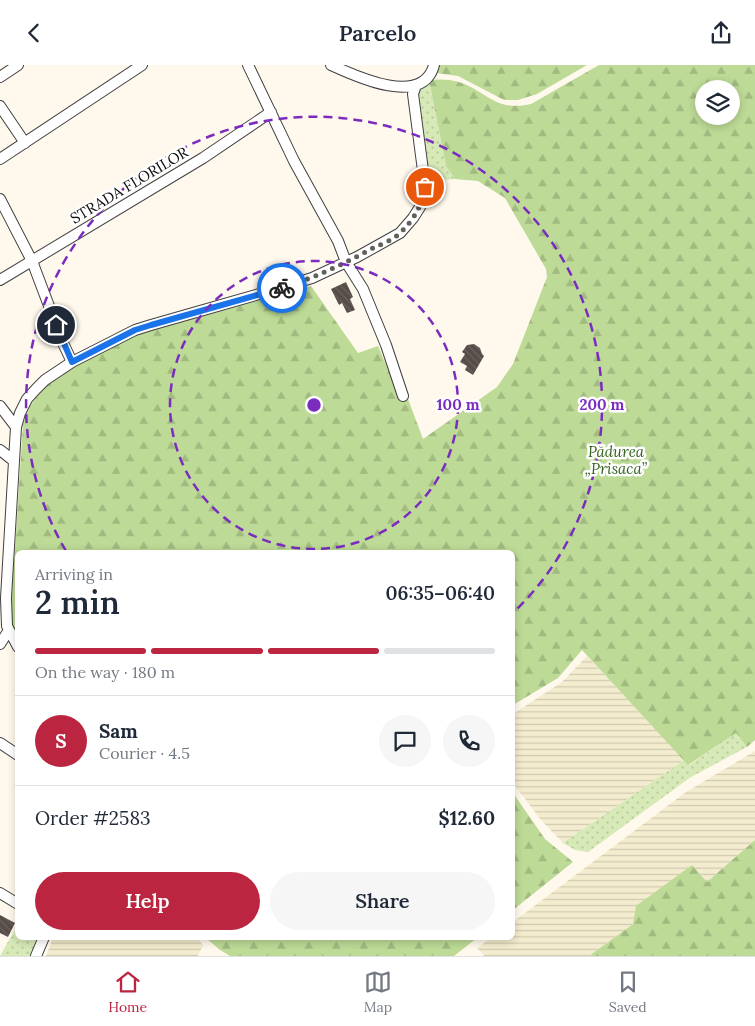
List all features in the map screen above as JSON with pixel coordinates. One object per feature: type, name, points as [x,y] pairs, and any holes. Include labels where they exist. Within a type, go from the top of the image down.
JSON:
[{"type":"street","points":[[0,77],[18,65]]},
{"type":"street","points":[[0,159],[142,65]]},
{"type":"street","points":[[248,65],[294,161],[338,241],[346,262],[363,289],[386,345],[403,396]]},
{"type":"street","points":[[331,65],[366,80],[405,87],[424,81],[430,75],[434,65]]},
{"type":"street","points":[[15,641],[9,630],[3,596],[16,427],[27,399],[45,380],[72,362],[135,330],[312,278],[357,257],[400,233],[420,207],[425,187],[413,94],[416,85]]},
{"type":"street","points":[[0,107],[25,143]]},
{"type":"street","name":"STRADA FLORILOR","points":[[0,280],[203,158],[271,112]]},
{"type":"street","points":[[0,199],[32,261],[72,362]]},
{"type":"street","points":[[0,406],[16,427]]},
{"type":"street","points":[[0,451],[14,461]]},
{"type":"street","points":[[0,644],[9,630]]},
{"type":"street","points":[[0,743],[15,753]]},
{"type":"street","points":[[0,893],[15,902]]},
{"type":"street","points":[[36,956],[43,940]]},
{"type":"shaded area","points":[[587,656],[684,760],[563,843],[541,820],[515,786],[515,713],[562,682]]},
{"type":"shaded area","points":[[755,751],[755,840],[707,882],[692,865],[633,924],[589,956],[483,956],[477,948],[488,940],[515,940],[515,920],[686,792]]},
{"type":"shaded area","points":[[52,940],[199,940],[203,945],[198,956],[46,956]]},
{"type":"green space","points":[[436,65],[587,65],[537,94],[518,100],[504,100],[458,76],[436,73]]},
{"type":"green space","name":"Pădurea „Prisaca”","points":[[599,65],[755,65],[755,740],[747,747],[736,733],[688,765],[582,650],[558,678],[515,704],[515,550],[15,550],[15,633],[11,626],[11,610],[23,424],[30,406],[46,385],[72,366],[134,335],[311,286],[358,353],[378,346],[401,400],[408,399],[423,439],[497,387],[513,364],[547,277],[546,269],[505,198],[478,181],[455,179],[446,166],[429,80],[444,79],[459,82],[492,100],[509,105],[531,104]]},
{"type":"green space","points":[[429,80],[446,166],[455,179],[433,181],[426,176],[418,91]]},
{"type":"green space","points":[[736,733],[747,747],[691,777],[588,852],[575,850],[563,843],[684,760],[689,765]]},
{"type":"green space","points":[[515,796],[545,839],[573,862],[515,908]]},
{"type":"green space","points":[[755,840],[755,956],[589,956],[633,924],[636,906],[692,865],[707,882]]},
{"type":"green space","points":[[15,930],[15,940],[39,940],[32,956],[0,956]]},
{"type":"green space","points":[[208,940],[474,940],[454,956],[230,956]]},
{"type":"building","points":[[346,282],[353,297],[350,299],[355,310],[347,313],[342,303],[339,305],[331,289]]},
{"type":"building","points":[[474,344],[480,348],[484,356],[473,375],[465,370],[467,366],[460,362],[465,354],[462,352],[467,345]]},
{"type":"building","points":[[0,915],[15,923],[8,937],[0,933]]},
{"type":"way so far","points":[[282,288],[312,278],[393,238],[400,233],[420,207],[425,187]]},
{"type":"route","points":[[56,325],[72,362],[135,330],[282,288]]}]
